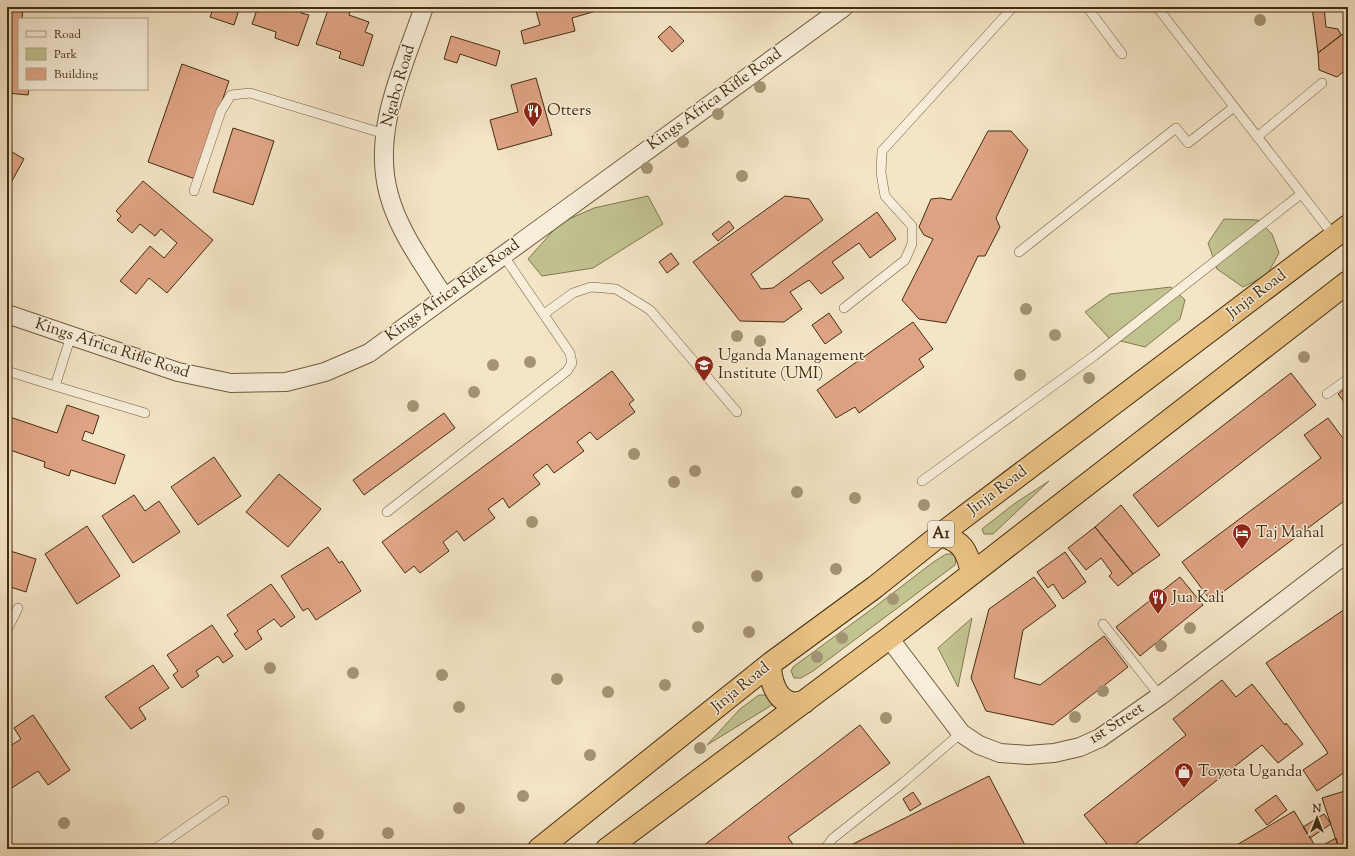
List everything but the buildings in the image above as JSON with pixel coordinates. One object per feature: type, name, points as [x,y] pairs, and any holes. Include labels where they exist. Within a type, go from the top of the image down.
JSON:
[{"type":"highway","name":"Jinja Road","points":[[539,849],[770,664],[874,587],[940,535],[1341,231]]},
{"type":"highway","points":[[607,849],[1024,535],[1348,282]]},
{"type":"highway","points":[[940,535],[954,539],[959,543],[966,552],[972,573]]},
{"type":"highway","points":[[770,664],[770,676],[774,688],[781,697],[791,703],[804,702]]},
{"type":"street","name":"Ngabo Road","points":[[424,7],[385,123],[384,160],[389,195],[403,230],[444,297]]},
{"type":"street","name":"Kings Africa Rifle Road","points":[[7,314],[178,372],[232,383],[286,382],[325,372],[369,353],[844,7]]},
{"type":"street","name":"1st Street","points":[[889,638],[961,733],[979,745],[1000,753],[1028,755],[1054,753],[1080,748],[1100,738],[1160,696],[1348,552]]},
{"type":"lane","points":[[844,308],[905,260],[912,244],[912,226],[885,196],[881,174],[882,151],[1012,7]]},
{"type":"lane","points":[[1086,7],[1122,54]]},
{"type":"lane","points":[[1157,7],[1301,194],[1341,231]]},
{"type":"lane","points":[[1256,137],[1322,83]]},
{"type":"lane","points":[[194,191],[221,111],[231,95],[250,93],[385,134]]},
{"type":"lane","points":[[1019,252],[1176,128],[1188,143],[1234,106]]},
{"type":"lane","points":[[922,481],[1094,356],[1301,194]]},
{"type":"lane","points":[[386,512],[567,371],[572,363],[570,353],[503,255]]},
{"type":"lane","points":[[544,314],[573,293],[591,287],[616,289],[650,310],[737,412]]},
{"type":"lane","points":[[56,386],[71,336]]},
{"type":"lane","points":[[7,371],[145,413]]},
{"type":"lane","points":[[1327,394],[1348,379]]},
{"type":"lane","points":[[7,630],[18,608]]},
{"type":"lane","points":[[1103,624],[1160,696]]},
{"type":"lane","points":[[824,849],[832,839],[904,782],[961,733]]},
{"type":"lane","points":[[155,849],[224,801]]},
{"type":"green space","points":[[648,196],[663,224],[593,268],[542,276],[528,259],[560,223],[594,208]]},
{"type":"green space","points":[[1224,219],[1258,220],[1272,234],[1279,253],[1267,275],[1243,287],[1217,269],[1208,243]]},
{"type":"green space","points":[[1171,287],[1185,300],[1180,319],[1145,347],[1109,338],[1085,312],[1110,294]]},
{"type":"green space","points":[[1049,481],[993,534],[984,534],[982,529],[1014,504]]},
{"type":"green space","points":[[946,554],[953,554],[956,559],[955,565],[813,671],[801,678],[794,678],[791,671],[793,667]]},
{"type":"green space","points":[[972,618],[958,687],[938,648]]},
{"type":"green space","points":[[759,695],[765,695],[771,699],[772,705],[707,745],[740,709]]},
{"type":"place","name":"Otters","points":[[533,128]]},
{"type":"place","name":"Uganda Management Institute (UMI)","points":[[704,382]]},
{"type":"place","name":"Taj Mahal","points":[[1242,550]]},
{"type":"place","name":"Jua Kali","points":[[1158,615]]},
{"type":"place","name":"Toyota Uganda","points":[[1184,789]]}]
